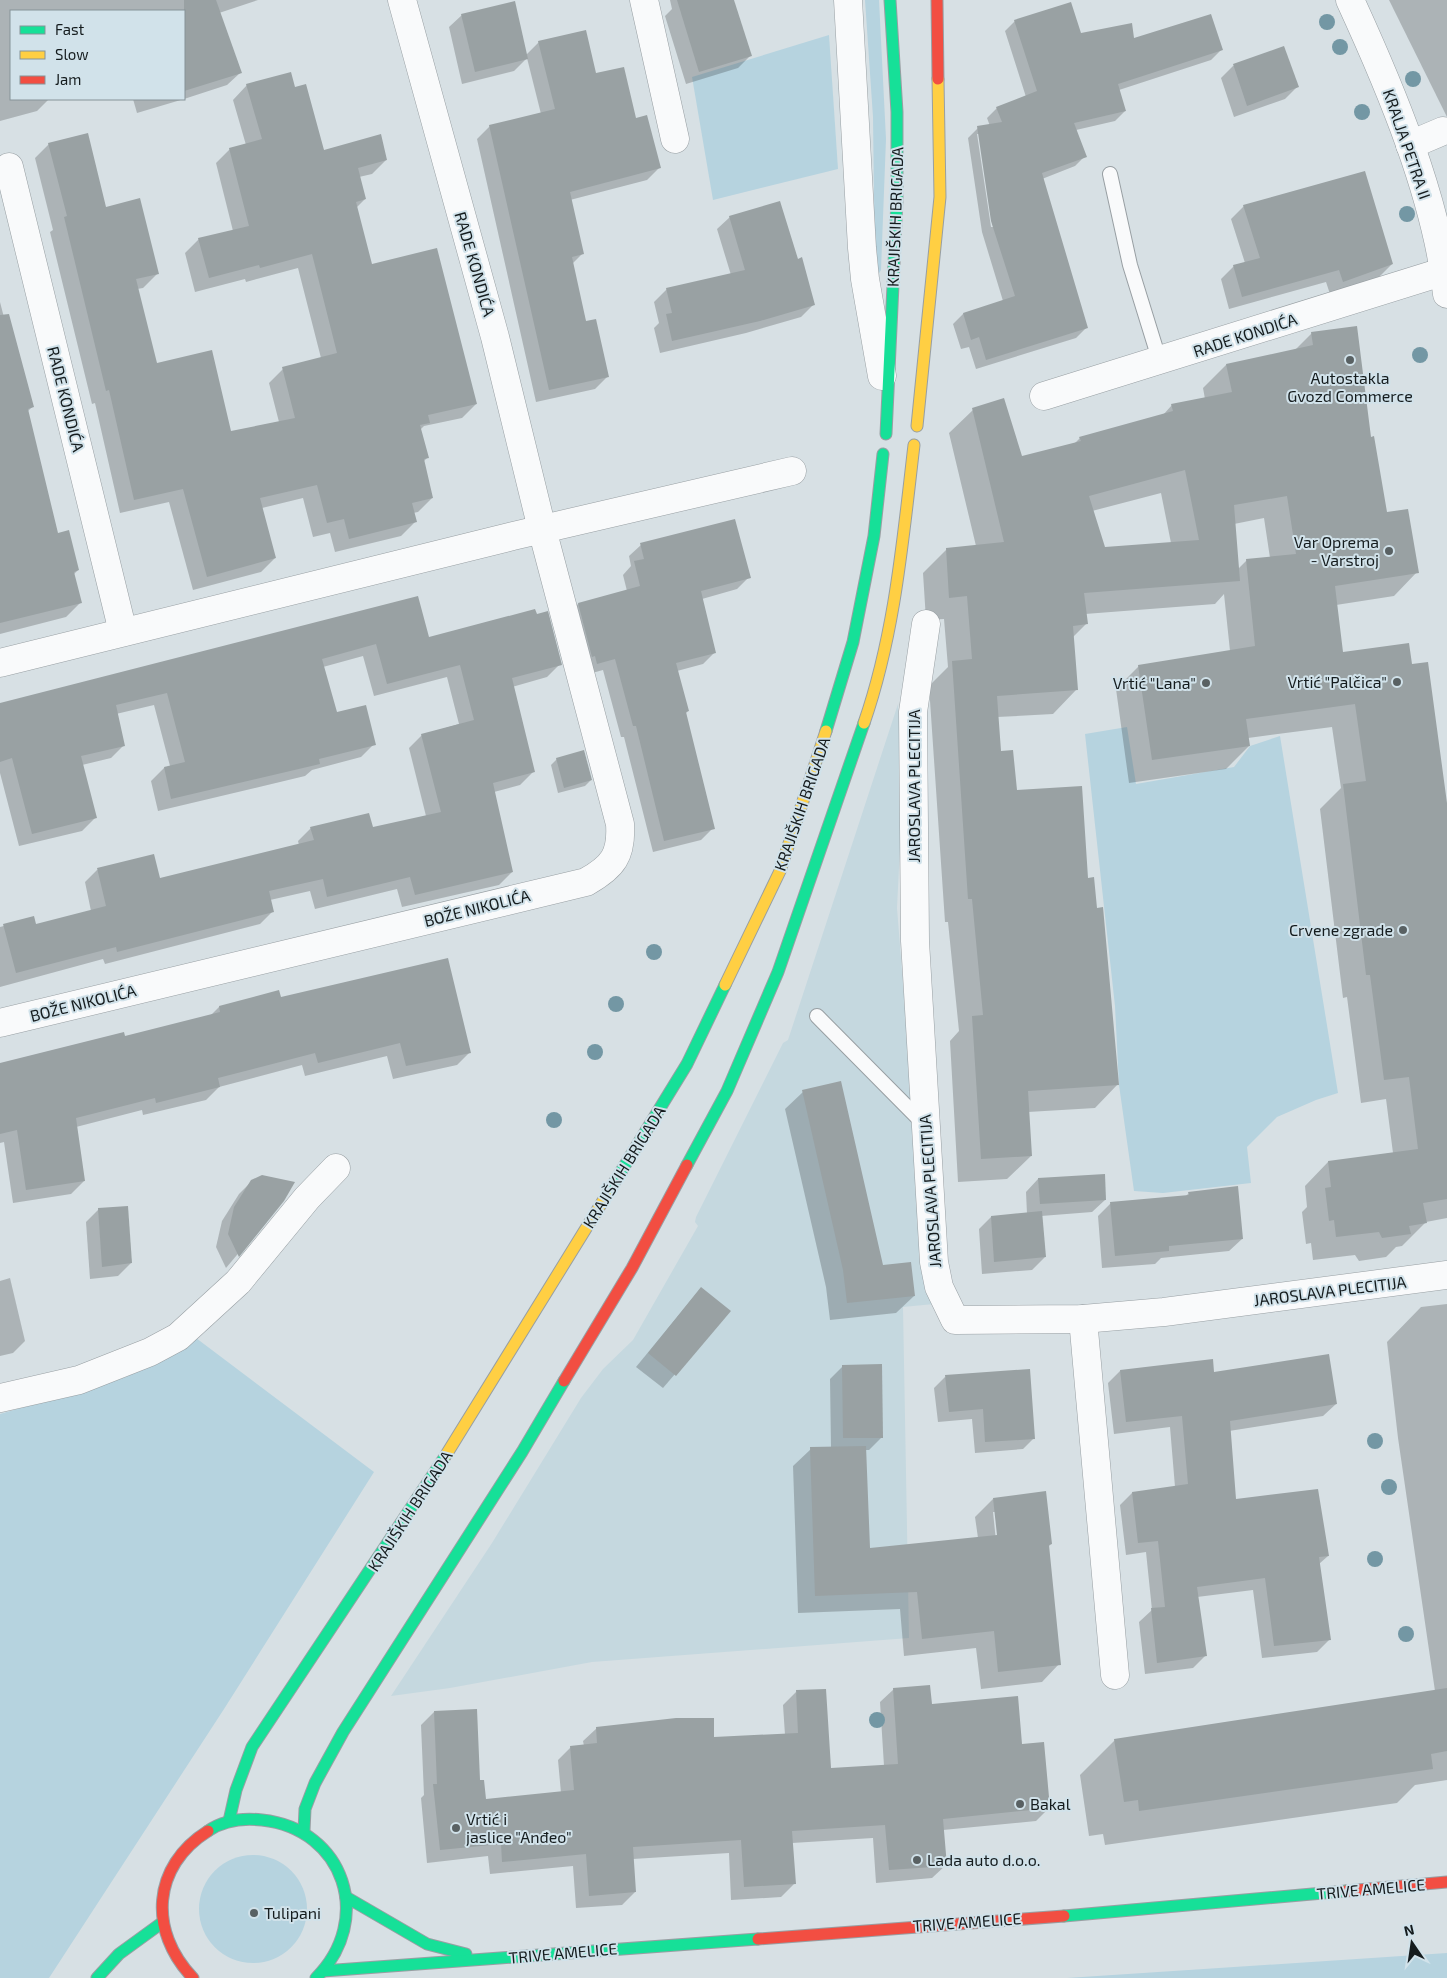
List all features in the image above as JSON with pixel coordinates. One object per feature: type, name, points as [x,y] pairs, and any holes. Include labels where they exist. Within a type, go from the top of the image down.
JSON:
[{"type":"main road","name":"KRAJIŠKIH BRIGADA","points":[[886,434],[898,112],[890,0]]},
{"type":"main road","points":[[917,426],[940,196],[937,0]]},
{"type":"main road","name":"KRAJIŠKIH BRIGADA","points":[[304,1831],[305,1809],[315,1783],[342,1732],[522,1452],[628,1276],[727,1091],[778,972],[872,700],[886,644],[914,445]]},
{"type":"main road","name":"KRAJIŠKIH BRIGADA","points":[[229,1821],[236,1790],[252,1747],[462,1432],[687,1064],[780,871],[853,642],[874,536],[884,454]]},
{"type":"main road","points":[[193,1978],[183,1969],[169,1947],[163,1922],[163,1896],[170,1870],[185,1849],[205,1832],[229,1821],[255,1817],[280,1821],[304,1831],[326,1851],[341,1876],[348,1905],[344,1934],[332,1961],[319,1974]]},
{"type":"main road","name":"TRIVE AMELICE","points":[[319,1974],[1168,1908],[1447,1882]]},
{"type":"main road","name":"TRIVE AMELICE","points":[[346,1897],[427,1944],[487,1960]]},
{"type":"main road","points":[[98,1978],[106,1966],[132,1942],[163,1922]]},
{"type":"street","name":"RADE KONDIĆA","points":[[402,0],[495,337],[542,529]]},
{"type":"street","points":[[644,0],[675,139]]},
{"type":"street","points":[[848,0],[865,279],[887,406]]},
{"type":"street","name":"KRALJA PETRA II","points":[[1350,0],[1410,145],[1446,283]]},
{"type":"street","points":[[1410,145],[1445,131]]},
{"type":"street","name":"RADE KONDIĆA","points":[[9,167],[123,632]]},
{"type":"street","name":"RADE KONDIĆA","points":[[1044,396],[1446,283]]},
{"type":"street","points":[[0,663],[542,529],[792,471]]},
{"type":"street","name":"BOŽE NIKOLIĆA","points":[[0,1023],[586,882],[600,874],[618,853],[621,842],[620,824],[542,529]]},
{"type":"street","name":"JAROSLAVA PLECITIJA","points":[[926,624],[913,721],[915,941],[924,1125],[934,1262],[938,1288],[955,1320],[1083,1319],[1164,1312],[1447,1275]]},
{"type":"street","points":[[0,1398],[79,1380],[150,1352],[178,1337],[238,1282],[307,1198],[336,1168]]},
{"type":"street","points":[[1083,1319],[1114,1676]]},
{"type":"lane","points":[[1110,174],[1130,265],[1160,362]]},
{"type":"lane","points":[[817,1016],[924,1125]]},
{"type":"shaded area","points":[[865,0],[879,0],[886,139],[881,270],[877,277],[875,274],[873,117]]},
{"type":"shaded area","points":[[829,35],[838,169],[713,200],[692,77]]},
{"type":"shaded area","points":[[898,704],[903,787],[897,908],[922,1224],[934,1304],[903,1307],[909,1638],[592,1662],[450,1688],[391,1696],[492,1543],[581,1398],[603,1369],[633,1340],[698,1226],[695,1222],[696,1217],[783,1043],[788,1040]]},
{"type":"shaded area","points":[[1127,727],[1136,784],[1234,767],[1250,746],[1280,736],[1338,1093],[1316,1100],[1277,1117],[1247,1147],[1251,1183],[1163,1193],[1134,1191],[1119,1085],[1115,1006],[1085,734]]},
{"type":"shaded area","points":[[196,1338],[374,1472],[224,1709],[49,1978],[0,1978],[0,1414],[126,1377],[171,1354]]},
{"type":"shaded area","points":[[253,1855],[273,1860],[291,1871],[302,1889],[307,1909],[302,1929],[291,1947],[273,1958],[253,1963],[233,1958],[215,1947],[204,1929],[199,1909],[204,1889],[215,1871],[233,1860]]},
{"type":"shaded area","points":[[1447,1953],[1447,1978],[1067,1978]]},
{"type":"building","points":[[184,0],[216,0],[242,73],[185,91]]},
{"type":"building","points":[[677,0],[734,0],[752,56],[699,72]]},
{"type":"building","points":[[515,1],[528,59],[475,72],[461,14]]},
{"type":"building","points":[[1071,2],[1081,33],[1132,23],[1134,38],[1211,14],[1223,50],[1118,84],[1126,111],[1074,123],[1087,157],[1042,173],[1088,328],[986,360],[979,337],[971,340],[963,313],[1015,296],[991,221],[977,126],[1002,122],[996,107],[1037,91],[1014,20]]},
{"type":"building","points":[[586,30],[596,73],[624,67],[636,118],[647,115],[661,168],[570,192],[584,254],[572,257],[586,321],[596,319],[609,377],[549,390],[489,125],[555,109],[538,41]]},
{"type":"building","points":[[1284,46],[1299,87],[1247,106],[1233,64]]},
{"type":"building","points":[[291,72],[295,87],[306,84],[324,150],[381,134],[387,160],[358,168],[366,199],[356,202],[372,264],[437,248],[477,404],[428,415],[430,423],[420,425],[429,458],[424,459],[433,498],[412,503],[417,522],[349,539],[344,519],[327,523],[317,485],[260,498],[276,558],[207,577],[183,489],[134,500],[109,390],[106,391],[64,217],[67,216],[48,143],[88,133],[106,207],[140,198],[159,274],[136,279],[157,363],[212,350],[231,431],[295,418],[282,367],[337,353],[312,254],[260,268],[259,265],[209,278],[198,238],[249,226],[229,148],[262,139],[246,84]]},
{"type":"building","points":[[1365,171],[1393,264],[1343,282],[1339,270],[1242,297],[1233,265],[1260,258],[1243,205]]},
{"type":"building","points":[[780,201],[798,259],[802,257],[815,305],[760,321],[672,341],[666,314],[672,313],[666,288],[745,270],[729,216]]},
{"type":"building","points":[[9,314],[34,407],[28,409],[58,533],[69,530],[79,570],[74,572],[82,603],[0,623],[0,315]]},
{"type":"building","points":[[1357,326],[1371,437],[1374,436],[1387,512],[1408,509],[1419,573],[1335,586],[1343,652],[1409,643],[1412,664],[1428,662],[1447,803],[1447,1199],[1423,1203],[1427,1223],[1409,1226],[1411,1234],[1382,1238],[1379,1232],[1336,1237],[1334,1220],[1329,1221],[1325,1188],[1331,1187],[1328,1161],[1418,1149],[1409,1077],[1384,1080],[1370,975],[1366,975],[1343,784],[1366,781],[1355,704],[1246,719],[1250,746],[1152,760],[1138,665],[1255,646],[1246,559],[1296,554],[1287,496],[1234,505],[1240,581],[1084,593],[1088,624],[1073,626],[1078,690],[997,696],[1001,751],[1013,750],[1017,790],[1082,786],[1088,878],[1094,877],[1097,908],[1103,907],[1119,1085],[1028,1091],[1032,1156],[981,1159],[972,1016],[983,1015],[972,899],[968,899],[952,661],[972,659],[967,596],[949,598],[946,548],[1004,542],[972,408],[1004,398],[1022,456],[1081,441],[1079,437],[1173,411],[1171,404],[1232,392],[1226,364],[1313,345],[1311,332]],"holes":[[[1185,470],[1199,540],[1105,547],[1089,496]]]},
{"type":"building","points":[[735,519],[751,578],[701,591],[716,653],[676,663],[689,711],[686,712],[715,829],[664,841],[636,726],[633,726],[615,659],[597,664],[595,656],[592,657],[578,603],[640,586],[634,561],[644,559],[640,543]]},
{"type":"building","points":[[418,596],[429,637],[535,609],[537,614],[548,611],[562,665],[512,678],[535,772],[493,783],[513,872],[415,895],[410,877],[327,897],[323,879],[269,891],[274,912],[117,952],[116,947],[16,973],[3,924],[34,916],[36,924],[106,906],[97,868],[154,854],[160,878],[314,840],[310,827],[369,813],[373,827],[441,812],[421,734],[474,720],[460,665],[387,684],[376,644],[322,659],[337,712],[366,705],[376,745],[319,759],[320,764],[171,799],[164,767],[185,762],[167,693],[116,705],[125,746],[81,756],[97,818],[32,834],[12,758],[0,762],[0,703]]},
{"type":"building","points":[[584,750],[592,780],[564,788],[556,758]]},
{"type":"building","points":[[448,958],[471,1053],[406,1066],[400,1043],[318,1063],[315,1053],[218,1078],[220,1087],[156,1103],[155,1098],[76,1118],[85,1181],[26,1190],[17,1130],[0,1134],[0,1063],[124,1032],[125,1036],[220,1012],[219,1006],[279,990],[281,997]]},
{"type":"building","points":[[841,1081],[883,1265],[911,1262],[915,1296],[847,1303],[843,1270],[802,1090]]},
{"type":"building","points":[[1105,1174],[1106,1200],[1040,1204],[1038,1178]]},
{"type":"building","points":[[262,1175],[295,1182],[284,1201],[239,1257],[228,1234],[234,1207],[251,1180]]},
{"type":"building","points":[[1238,1186],[1243,1239],[1169,1246],[1169,1251],[1115,1256],[1110,1202],[1189,1195],[1188,1192]]},
{"type":"building","points":[[128,1206],[132,1263],[102,1267],[98,1208]]},
{"type":"building","points":[[1042,1211],[1046,1257],[994,1262],[991,1216]]},
{"type":"building","points":[[701,1287],[731,1311],[676,1376],[648,1353]]},
{"type":"building","points":[[1329,1354],[1337,1404],[1230,1421],[1236,1499],[1318,1489],[1329,1556],[1319,1557],[1331,1640],[1274,1646],[1265,1578],[1197,1587],[1207,1656],[1157,1663],[1151,1608],[1165,1607],[1158,1541],[1138,1543],[1132,1492],[1188,1484],[1182,1416],[1126,1422],[1120,1370],[1213,1359],[1214,1372]]},
{"type":"building","points":[[882,1364],[883,1438],[843,1438],[842,1365]]},
{"type":"building","points":[[1030,1369],[1035,1439],[985,1442],[983,1409],[949,1412],[945,1375]]},
{"type":"building","points":[[866,1446],[870,1548],[997,1535],[993,1498],[1046,1491],[1052,1544],[1049,1545],[1061,1665],[998,1672],[994,1631],[922,1639],[917,1592],[815,1596],[810,1447]]},
{"type":"building","points":[[930,1685],[932,1704],[1018,1696],[1022,1744],[1044,1742],[1050,1808],[943,1819],[947,1866],[889,1870],[885,1825],[792,1831],[796,1884],[744,1887],[741,1840],[633,1847],[636,1892],[589,1896],[586,1854],[502,1862],[501,1844],[440,1850],[433,1784],[437,1784],[434,1711],[477,1709],[480,1780],[484,1780],[486,1799],[574,1790],[570,1746],[597,1743],[596,1727],[676,1718],[714,1718],[714,1737],[798,1733],[796,1690],[826,1689],[831,1768],[898,1764],[893,1688]]},
{"type":"building","points":[[1447,1688],[1447,1751],[1431,1754],[1433,1769],[1139,1811],[1138,1800],[1124,1802],[1114,1739]]},
{"type":"traffic: fast","points":[[886,434],[897,200],[897,112],[890,0]]},
{"type":"traffic: fast","points":[[826,731],[853,642],[874,536],[883,454]]},
{"type":"traffic: fast","points":[[687,1165],[727,1091],[778,972],[864,723]]},
{"type":"traffic: fast","points":[[606,1196],[687,1064],[725,985]]},
{"type":"traffic: fast","points":[[304,1831],[305,1809],[315,1783],[343,1732],[522,1452],[564,1381]]},
{"type":"traffic: fast","points":[[229,1821],[236,1790],[252,1747],[446,1455]]},
{"type":"traffic: fast","points":[[208,1831],[221,1824],[234,1821],[262,1820],[291,1827],[314,1840],[331,1859],[342,1881],[346,1905],[344,1930],[334,1955],[316,1978]]},
{"type":"traffic: fast","points":[[1064,1916],[1346,1891]]},
{"type":"traffic: fast","points":[[346,1897],[427,1944],[466,1954]]},
{"type":"traffic: fast","points":[[97,1978],[119,1954],[163,1922]]},
{"type":"traffic: fast","points":[[323,1971],[758,1939]]},
{"type":"traffic: slow","points":[[917,426],[940,197],[938,79]]},
{"type":"traffic: slow","points":[[864,723],[875,689],[891,620],[902,550],[914,445]]},
{"type":"traffic: slow","points":[[725,985],[780,871],[826,731]]},
{"type":"traffic: slow","points":[[446,1455],[606,1196]]},
{"type":"traffic: jam","points":[[937,0],[938,79]]},
{"type":"traffic: jam","points":[[564,1381],[632,1268],[687,1165]]},
{"type":"traffic: jam","points":[[193,1978],[178,1960],[168,1940],[163,1920],[163,1900],[167,1880],[176,1862],[189,1845],[208,1831]]},
{"type":"traffic: jam","points":[[1346,1891],[1447,1882]]},
{"type":"traffic: jam","points":[[758,1939],[1064,1916]]},
{"type":"place","name":"Autostakla Gvozd Commerce","points":[[1350,360]]},
{"type":"place","name":"Var Oprema - Varstroj","points":[[1389,551]]},
{"type":"place","name":"Vrtić \"Palčica\"","points":[[1397,682]]},
{"type":"place","name":"Vrtić \"Lana\"","points":[[1206,683]]},
{"type":"place","name":"Crvene zgrade","points":[[1403,930]]},
{"type":"place","name":"Bakal","points":[[1020,1804]]},
{"type":"place","name":"Vrtić i jaslice \"Anđeo\"","points":[[456,1828]]},
{"type":"place","name":"Lada auto d.o.o.","points":[[917,1860]]},
{"type":"place","name":"Tulipani","points":[[254,1913]]}]
